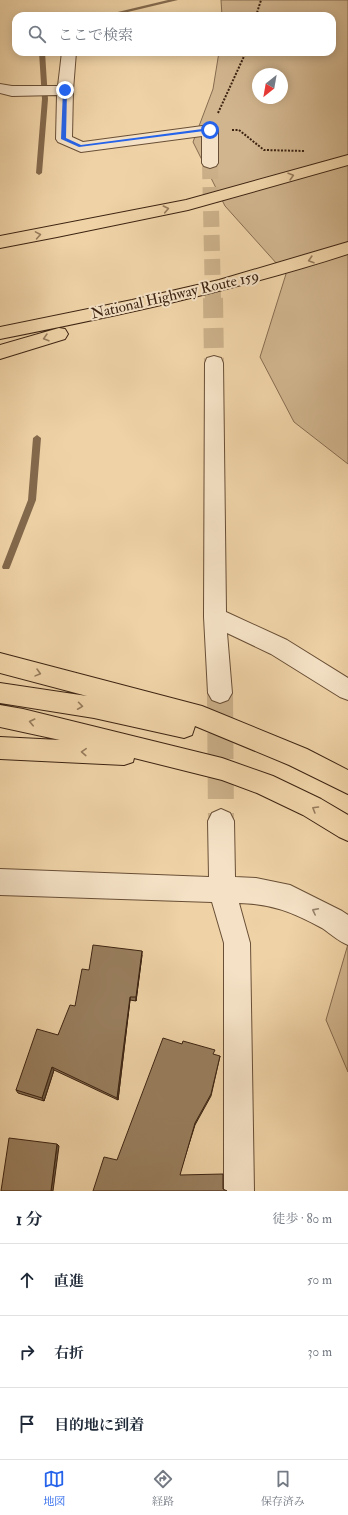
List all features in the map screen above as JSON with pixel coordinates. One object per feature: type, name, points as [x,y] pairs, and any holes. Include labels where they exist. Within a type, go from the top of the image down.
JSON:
[{"type":"highway","points":[[0,242],[188,205],[348,160]]},
{"type":"highway","name":"National Highway Route 159","points":[[0,333],[84,317],[258,276],[348,248]]},
{"type":"highway","points":[[0,352],[258,276]]},
{"type":"highway","points":[[0,663],[202,718],[298,757],[348,783]]},
{"type":"highway","points":[[0,693],[94,708],[188,728],[298,757]]},
{"type":"highway","points":[[0,716],[23,720],[179,757],[222,769],[264,784],[312,807],[348,830]]},
{"type":"highway","points":[[0,748],[179,757]]},
{"type":"street","points":[[68,56],[61,90],[64,139],[81,146],[210,130],[210,163]]},
{"type":"street","points":[[0,88],[12,91],[61,90]]},
{"type":"street","points":[[214,363],[215,617],[220,692]]},
{"type":"street","points":[[215,617],[279,647],[348,690]]},
{"type":"street","points":[[221,821],[222,890],[237,943],[239,1191]]},
{"type":"street","points":[[0,882],[256,891],[290,898],[333,920],[348,932]]},
{"type":"path","points":[[257,12],[261,0]]},
{"type":"path","points":[[210,130],[244,56]]},
{"type":"path","points":[[231,130],[239,130],[264,150],[304,151],[309,153]]},
{"type":"shaded area","points":[[221,0],[348,0],[348,464],[294,422],[260,357],[286,274],[225,206],[193,142],[213,89],[218,56],[336,56],[336,12],[222,12]]},
{"type":"shaded area","points":[[348,944],[348,1072],[326,1020]]},
{"type":"building","points":[[93,945],[142,951],[136,997],[130,997],[117,1098],[52,1067],[42,1098],[16,1090],[37,1029],[58,1035],[70,1005],[75,1006],[82,969],[89,970]]},
{"type":"building","points":[[163,1038],[182,1044],[183,1041],[215,1050],[213,1054],[220,1056],[211,1094],[195,1123],[180,1175],[223,1174],[223,1189],[227,1191],[93,1191],[104,1157],[117,1160]]},
{"type":"building","points":[[9,1138],[57,1144],[51,1191],[1,1191]]},
{"type":"waterway","points":[[122,12],[175,0]]},
{"type":"waterway","points":[[39,173],[45,99],[42,56]]},
{"type":"waterway","points":[[6,567],[32,500],[37,438]]},
{"type":"tunnel","points":[[210,163],[213,299]]},
{"type":"tunnel","points":[[213,298],[214,363]]},
{"type":"tunnel","points":[[220,693],[221,821]]},
{"type":"route","points":[[65,90],[64,139],[81,146],[210,130]]}]
